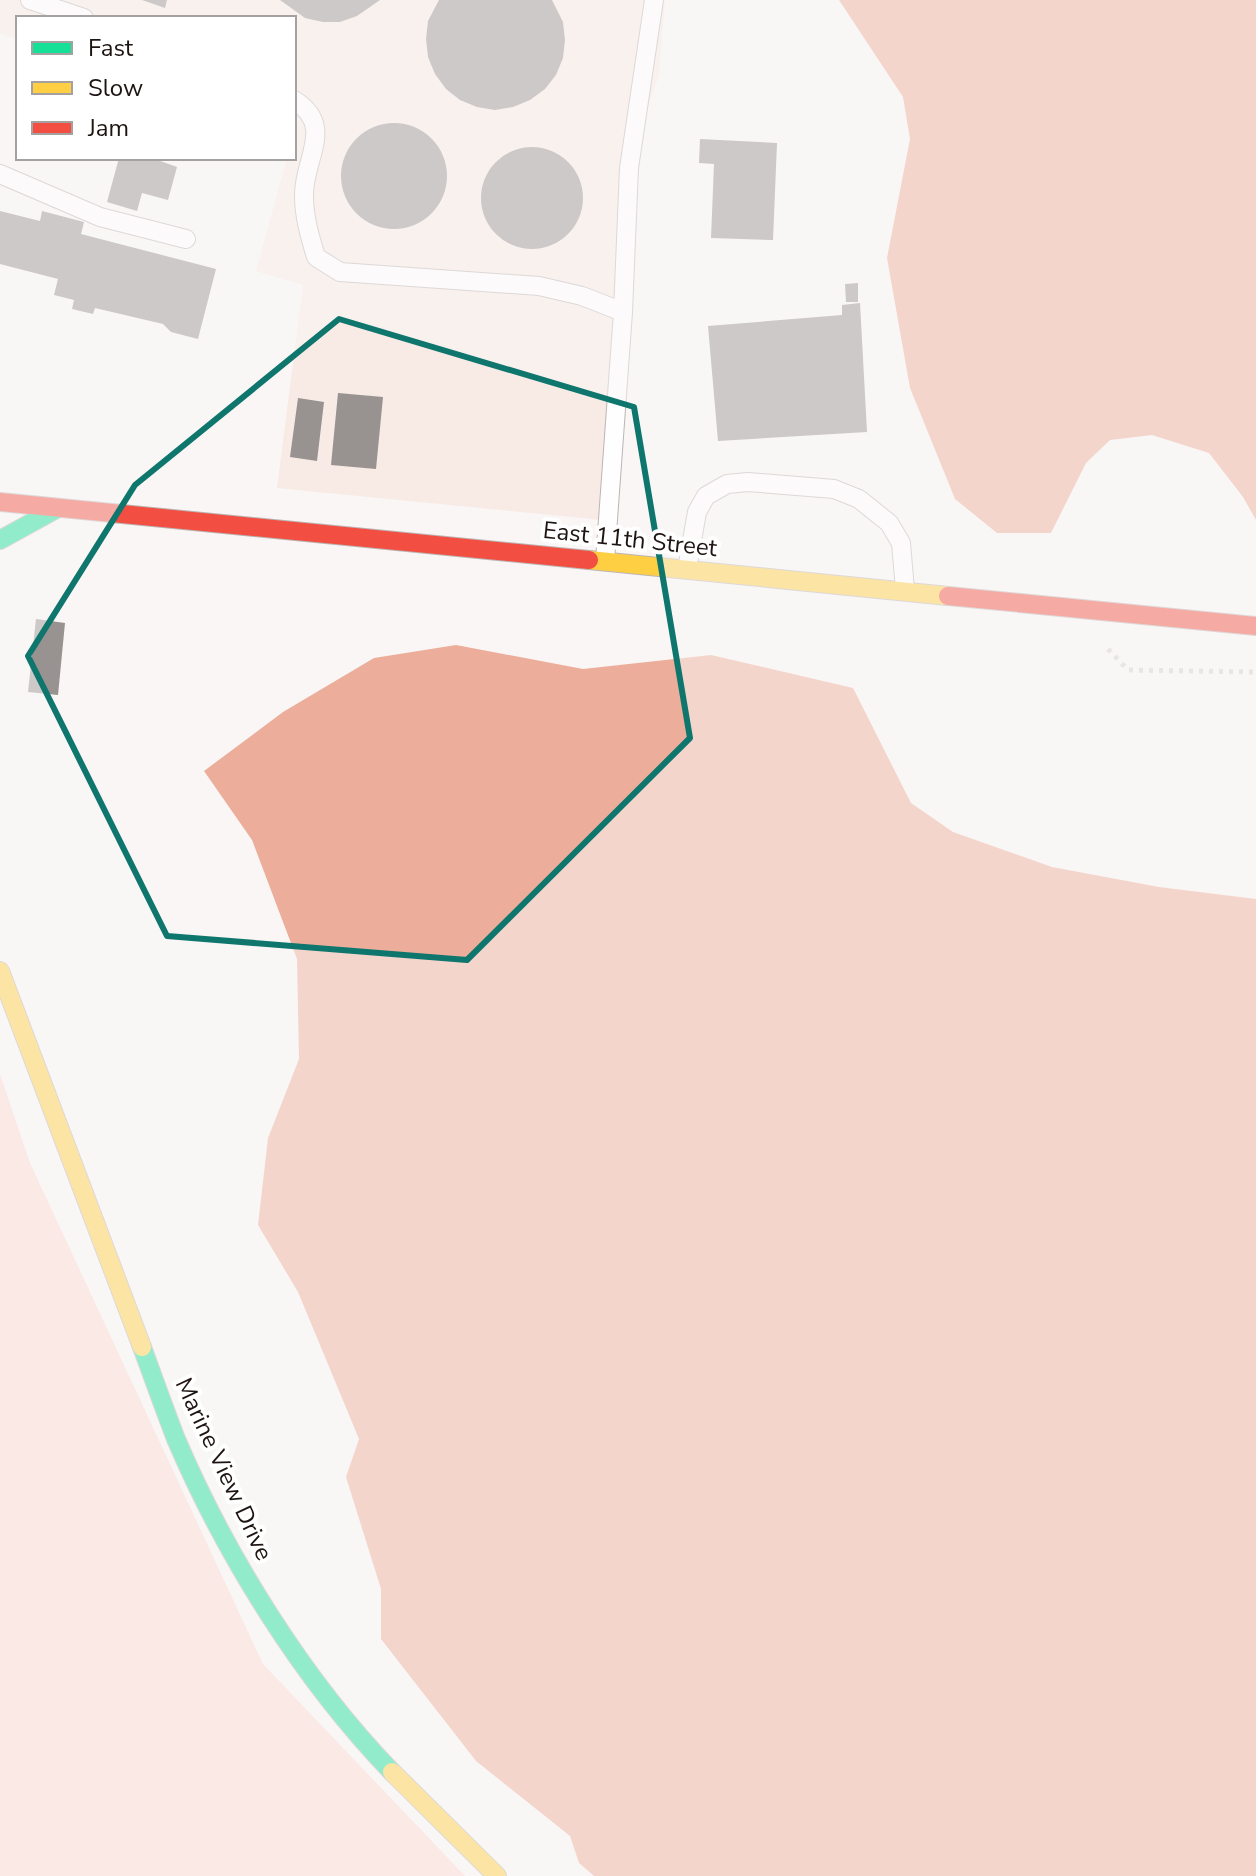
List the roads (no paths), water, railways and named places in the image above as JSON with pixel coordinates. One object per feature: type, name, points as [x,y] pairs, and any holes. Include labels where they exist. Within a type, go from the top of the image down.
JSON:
[{"type":"street","name":"East 11th Street","points":[[5,501],[1256,626]]},
{"type":"street","points":[[0,540],[58,508]]},
{"type":"street","name":"Marine View Drive","points":[[0,971],[177,1440],[216,1520],[266,1609],[315,1682],[375,1754],[497,1876]]},
{"type":"lane","points":[[30,0],[78,16]]},
{"type":"lane","points":[[605,561],[623,312],[629,168],[654,0]]},
{"type":"lane","points":[[296,101],[308,108],[317,132],[303,193],[316,257],[340,272],[539,286],[582,296],[623,312]]},
{"type":"lane","points":[[0,174],[100,217],[186,239]]},
{"type":"lane","points":[[687,569],[697,512],[706,496],[727,484],[748,482],[834,489],[859,499],[889,523],[901,543],[905,590]]}]
